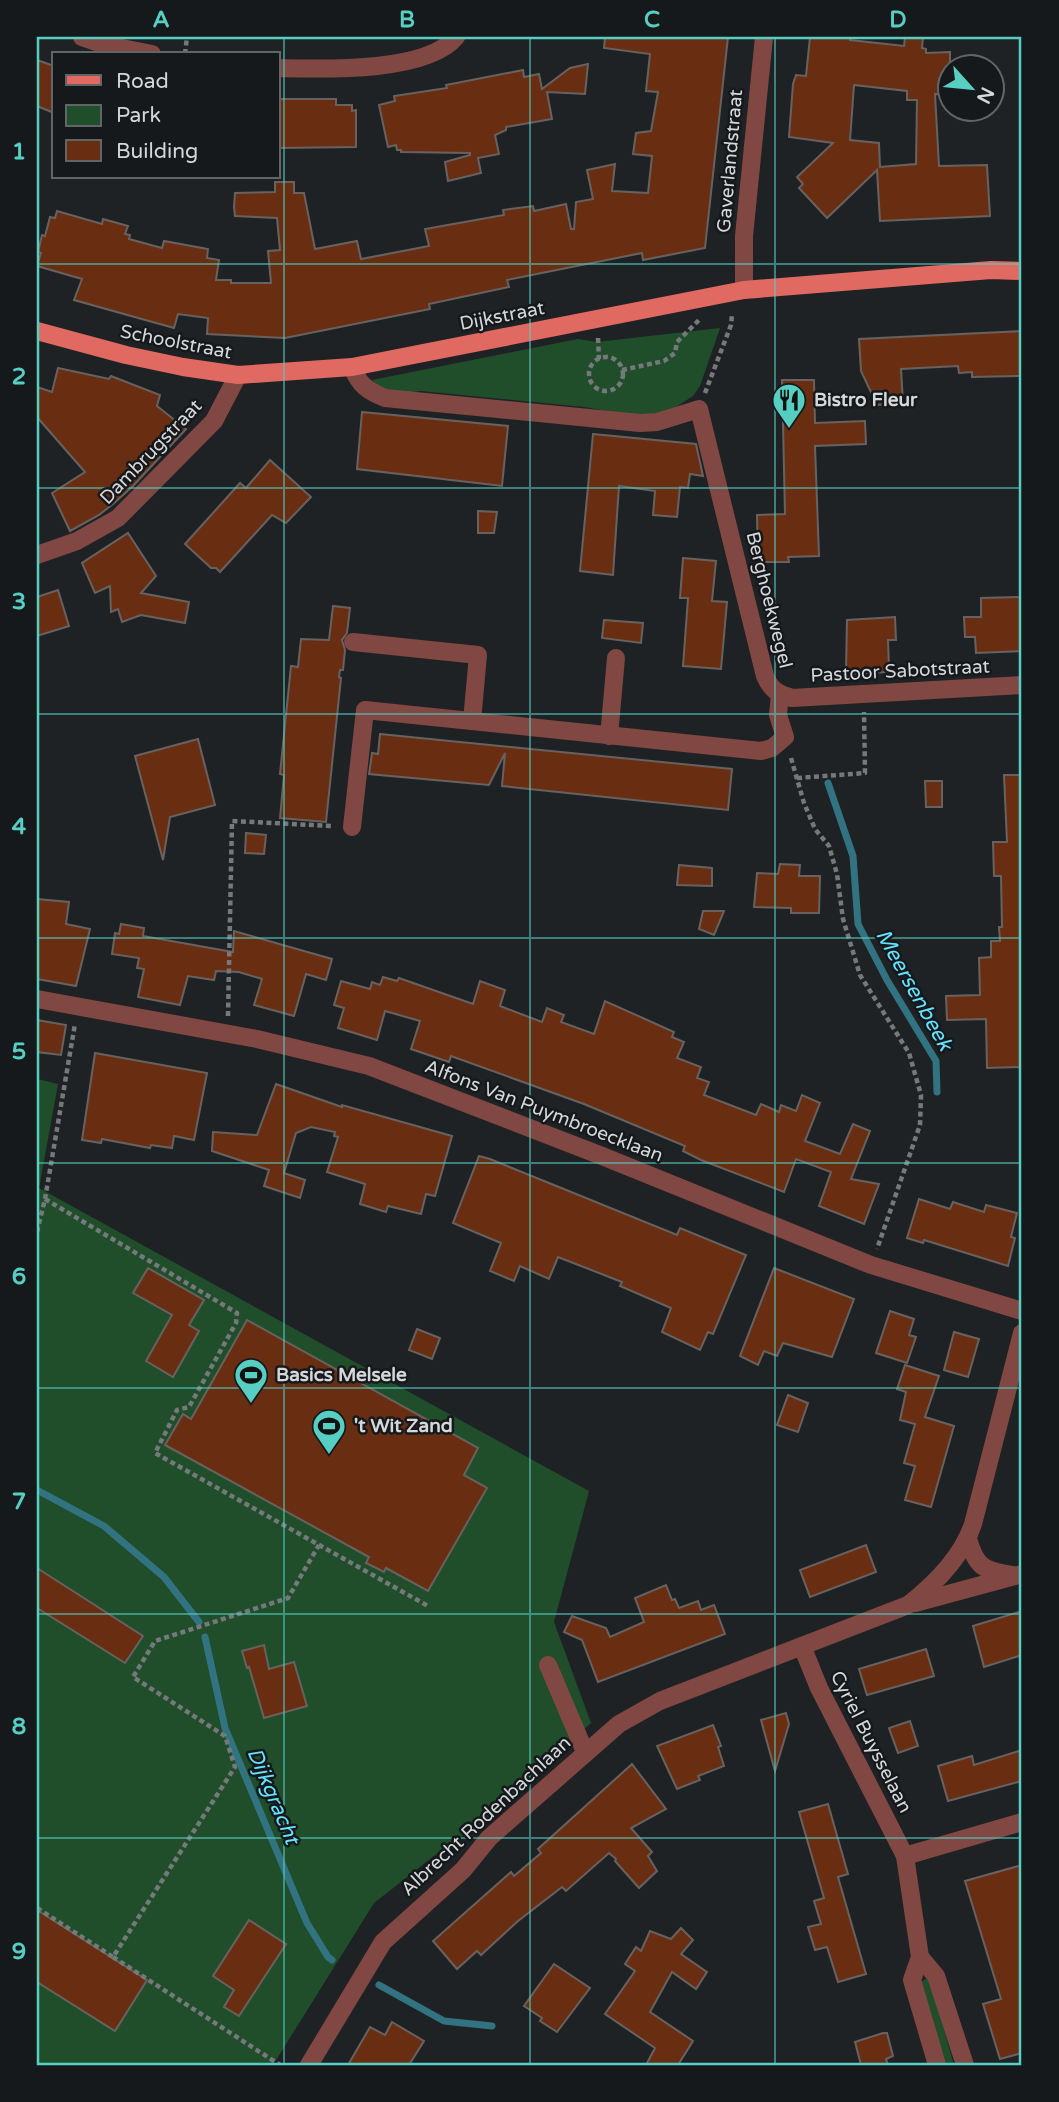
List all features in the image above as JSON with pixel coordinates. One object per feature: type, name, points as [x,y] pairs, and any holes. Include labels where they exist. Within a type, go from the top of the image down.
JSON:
[{"type":"main road","name":"Dijkstraat","points":[[352,367],[744,290],[991,270],[1022,271]]},
{"type":"main road","name":"Schoolstraat","points":[[37,331],[126,355],[238,375],[352,367]]},
{"type":"street","points":[[82,37],[142,52]]},
{"type":"street","points":[[280,68],[348,69],[412,60],[432,55],[456,37]]},
{"type":"street","name":"Gaverlandstraat","points":[[744,290],[744,236],[764,37]]},
{"type":"street","points":[[352,367],[359,383],[370,392],[386,398],[640,423],[657,422],[699,409]]},
{"type":"street","name":"Dambrugstraat","points":[[37,555],[77,541],[118,518],[214,421],[238,375]]},
{"type":"street","name":"Berghoekwegel","points":[[699,409],[765,676],[770,687],[780,694],[778,715],[785,737]]},
{"type":"street","points":[[353,642],[478,655],[472,721]]},
{"type":"street","points":[[609,736],[616,658]]},
{"type":"street","name":"Pastoor Sabotstraat","points":[[780,694],[792,698],[1022,685]]},
{"type":"street","points":[[352,827],[365,710],[761,751],[772,748],[785,737]]},
{"type":"street","name":"Alfons Van Puymbroecklaan","points":[[37,999],[228,1034],[369,1066],[872,1265],[1022,1311]]},
{"type":"street","points":[[968,1539],[1022,1333]]},
{"type":"street","name":"Albrecht Rodenbachlaan","points":[[968,1539],[977,1562],[995,1572],[1020,1575]]},
{"type":"street","name":"Albrecht Rodenbachlaan","points":[[908,1605],[940,1576],[968,1539]]},
{"type":"street","name":"Albrecht Rodenbachlaan","points":[[309,2065],[383,1942],[463,1870],[489,1838],[619,1724],[660,1701],[908,1605],[1020,1575]]},
{"type":"street","name":"Cyriel Buysselaan","points":[[802,1646],[819,1688],[905,1856],[920,1957],[912,1980],[937,2065]]},
{"type":"street","points":[[548,1665],[585,1752]]},
{"type":"street","points":[[905,1856],[1022,1822]]},
{"type":"street","name":"Cyriel Buysselaan","points":[[920,1957],[936,1976],[965,2065]]},
{"type":"path","points":[[699,409],[731,325],[732,315]]},
{"type":"path","points":[[622,370],[664,361],[675,353],[677,342],[701,319]]},
{"type":"path","points":[[602,358],[613,359],[622,370],[622,379],[611,391],[597,389],[589,379],[590,368],[602,358]]},
{"type":"path","points":[[796,778],[865,774],[864,694]]},
{"type":"path","points":[[785,737],[796,778],[815,829],[829,846],[837,874],[843,919],[860,975],[909,1053],[921,1095],[920,1125],[872,1265]]},
{"type":"path","points":[[228,1034],[232,821],[352,827]]},
{"type":"path","points":[[37,1232],[78,1006]]},
{"type":"path","points":[[45,1199],[237,1313],[236,1323],[189,1407],[177,1410],[155,1453],[428,1606]]},
{"type":"path","points":[[113,1957],[235,1767],[225,1736],[134,1677],[155,1641],[288,1598],[319,1545]]},
{"type":"path","points":[[37,1908],[281,2065]]},
{"type":"green space","points":[[720,328],[700,386],[693,396],[663,415],[643,417],[584,407],[421,391],[403,393],[380,389],[372,380],[578,339],[597,342]]},
{"type":"green space","points":[[37,1079],[58,1084],[39,1188],[589,1491],[554,1622],[591,1723],[480,1824],[444,1848],[374,1903],[273,2065],[37,2065]]},
{"type":"green space","points":[[926,1979],[930,1980],[954,2065],[945,2065],[920,1987]]},
{"type":"building","points":[[605,37],[728,37],[705,248],[643,260],[642,253],[507,280],[509,287],[429,304],[430,309],[285,338],[207,334],[208,318],[178,314],[174,328],[74,300],[82,279],[37,266],[42,235],[45,236],[50,217],[55,218],[57,211],[102,224],[103,219],[128,226],[125,234],[130,235],[129,239],[162,248],[164,241],[208,249],[207,258],[219,260],[216,280],[231,280],[231,283],[271,283],[268,251],[280,250],[277,218],[235,216],[234,207],[235,193],[275,192],[275,182],[294,182],[294,193],[304,193],[315,249],[357,241],[361,259],[429,246],[425,229],[504,215],[503,210],[533,206],[534,211],[566,204],[571,229],[574,229],[576,202],[593,199],[587,170],[615,164],[612,191],[648,193],[652,156],[633,154],[636,133],[651,131],[658,92],[646,91],[650,54],[604,48]]},
{"type":"building","points":[[810,37],[850,37],[850,40],[904,46],[905,37],[923,37],[922,48],[926,49],[926,53],[936,53],[939,166],[987,165],[990,216],[880,221],[877,170],[827,218],[799,188],[803,184],[797,177],[833,143],[789,137],[796,75],[806,76]],"holes":[[[854,85],[907,91],[907,100],[917,100],[916,164],[880,167],[879,143],[850,140]]]},
{"type":"building","points":[[37,60],[52,65],[52,112],[37,106]]},
{"type":"building","points":[[588,64],[585,94],[547,92],[552,119],[506,127],[506,130],[495,135],[499,154],[478,158],[481,173],[448,181],[445,162],[470,153],[401,152],[396,145],[388,147],[379,105],[395,101],[394,96],[447,88],[446,85],[523,70],[524,77],[539,74],[542,89],[570,68]]},
{"type":"building","points":[[280,99],[336,99],[336,105],[352,105],[352,111],[356,110],[356,147],[280,148]]},
{"type":"building","points":[[1022,331],[1022,376],[972,377],[972,372],[959,373],[958,366],[901,369],[903,403],[877,405],[861,371],[859,339]]},
{"type":"building","points":[[58,368],[109,379],[111,376],[160,395],[157,406],[186,429],[113,504],[70,531],[52,493],[85,472],[37,417],[37,387],[52,392]]},
{"type":"building","points":[[782,380],[814,380],[815,423],[865,421],[866,444],[815,446],[819,556],[788,557],[789,562],[758,562],[757,515],[785,514]]},
{"type":"building","points":[[362,412],[508,426],[502,486],[357,469]]},
{"type":"building","points":[[593,434],[696,444],[703,476],[690,474],[688,488],[680,487],[677,517],[653,515],[655,491],[619,486],[613,575],[580,571]]},
{"type":"building","points":[[270,460],[311,497],[286,523],[272,515],[220,572],[211,568],[185,544],[240,483],[246,488]]},
{"type":"building","points":[[478,511],[497,512],[494,533],[478,533]]},
{"type":"building","points":[[128,533],[156,576],[141,593],[189,602],[185,623],[141,615],[122,622],[118,609],[111,612],[110,586],[95,593],[82,563]]},
{"type":"building","points":[[683,558],[716,561],[712,601],[727,602],[721,669],[683,666],[688,598],[680,598]]},
{"type":"building","points":[[58,590],[69,626],[37,636],[37,597]]},
{"type":"building","points":[[1022,597],[1022,651],[976,653],[975,637],[965,637],[964,617],[981,617],[981,598]]},
{"type":"building","points":[[333,606],[350,608],[347,633],[342,640],[345,650],[343,670],[340,670],[339,677],[326,822],[280,818],[284,775],[280,774],[291,666],[298,667],[301,639],[329,640]]},
{"type":"building","points":[[895,617],[896,640],[888,640],[889,667],[886,672],[850,674],[849,670],[846,670],[847,620]]},
{"type":"building","points":[[604,620],[643,623],[641,643],[602,638]]},
{"type":"building","points":[[380,734],[732,769],[728,810],[502,786],[505,753],[489,785],[369,774],[372,753],[378,754]]},
{"type":"building","points":[[198,739],[215,805],[170,817],[163,860],[135,756]]},
{"type":"building","points":[[1004,775],[1022,775],[1022,1067],[987,1068],[986,1019],[947,1020],[946,996],[980,995],[979,958],[991,957],[991,941],[1000,941],[1001,876],[994,876],[993,842],[1007,842]]},
{"type":"building","points":[[925,781],[942,781],[942,807],[926,807]]},
{"type":"building","points":[[246,833],[266,835],[264,854],[245,853]]},
{"type":"building","points":[[780,864],[800,865],[799,876],[820,876],[819,913],[791,913],[791,908],[754,907],[757,873],[778,874]]},
{"type":"building","points":[[679,865],[712,868],[712,886],[677,885]]},
{"type":"building","points":[[37,899],[69,902],[66,924],[90,929],[76,986],[37,979]]},
{"type":"building","points":[[703,911],[724,911],[714,935],[699,929]]},
{"type":"building","points":[[121,924],[144,928],[143,936],[233,952],[234,931],[332,959],[326,980],[306,974],[294,1016],[254,1005],[262,979],[239,972],[216,971],[214,980],[188,976],[180,1005],[138,997],[144,969],[137,968],[139,958],[112,954],[115,933],[119,934]]},
{"type":"building","points":[[383,977],[397,981],[399,978],[473,1004],[480,981],[505,990],[500,1006],[542,1022],[547,1008],[564,1015],[561,1022],[594,1034],[605,1001],[674,1032],[672,1037],[684,1042],[677,1058],[701,1067],[697,1078],[709,1082],[704,1095],[756,1115],[761,1104],[779,1112],[781,1105],[796,1111],[802,1095],[820,1103],[805,1141],[840,1154],[853,1124],[870,1131],[851,1179],[879,1184],[864,1224],[819,1206],[831,1172],[796,1159],[784,1192],[701,1160],[683,1151],[685,1146],[584,1104],[451,1056],[449,1062],[411,1049],[420,1021],[385,1011],[377,1040],[338,1028],[344,1008],[334,1005],[341,981],[370,989],[372,982],[380,985]]},
{"type":"building","points":[[37,1020],[66,1025],[61,1055],[37,1052]]},
{"type":"building","points":[[95,1053],[207,1073],[194,1140],[174,1136],[172,1148],[151,1145],[150,1148],[102,1139],[101,1143],[82,1140]]},
{"type":"building","points":[[276,1084],[342,1107],[452,1136],[435,1196],[426,1194],[421,1214],[388,1206],[386,1212],[360,1204],[365,1184],[327,1172],[338,1137],[334,1136],[335,1132],[311,1127],[296,1133],[284,1173],[305,1180],[300,1198],[264,1186],[269,1170],[212,1151],[213,1132],[257,1135]]},
{"type":"building","points":[[479,1156],[677,1235],[680,1228],[746,1255],[713,1334],[708,1332],[700,1350],[662,1332],[671,1308],[620,1286],[622,1282],[558,1257],[549,1279],[520,1266],[514,1281],[490,1271],[501,1243],[453,1223]]},
{"type":"building","points":[[919,1199],[950,1209],[953,1202],[984,1212],[986,1205],[1017,1213],[1011,1237],[1015,1238],[1008,1266],[924,1240],[923,1243],[907,1238]]},
{"type":"building","points":[[148,1268],[204,1300],[189,1325],[199,1331],[173,1377],[146,1361],[172,1315],[133,1293]]},
{"type":"building","points":[[774,1268],[854,1299],[832,1357],[783,1343],[777,1356],[764,1351],[758,1365],[740,1356]]},
{"type":"building","points":[[890,1311],[914,1319],[909,1335],[916,1337],[907,1363],[876,1353]]},
{"type":"building","name":"'t Wit Zand","points":[[247,1320],[478,1448],[464,1475],[487,1488],[428,1591],[386,1568],[384,1572],[366,1563],[369,1557],[165,1445],[183,1414],[191,1419]]},
{"type":"building","points":[[417,1329],[440,1338],[432,1359],[409,1350]]},
{"type":"building","points":[[954,1332],[979,1339],[968,1377],[944,1370]]},
{"type":"building","points":[[905,1365],[939,1376],[925,1417],[954,1426],[931,1507],[905,1500],[915,1466],[904,1463],[915,1424],[900,1420],[906,1392],[897,1389]]},
{"type":"building","points":[[788,1395],[808,1403],[798,1432],[777,1425]]},
{"type":"building","points":[[866,1545],[876,1572],[810,1597],[800,1570]]},
{"type":"building","points":[[37,1568],[143,1636],[125,1663],[37,1608]]},
{"type":"building","points":[[666,1585],[672,1600],[675,1599],[679,1608],[698,1601],[701,1610],[714,1605],[725,1634],[598,1682],[582,1640],[564,1632],[572,1616],[606,1628],[610,1637],[644,1622],[635,1598]]},
{"type":"building","points":[[1022,1611],[1022,1655],[984,1667],[973,1626]]},
{"type":"building","points":[[264,1645],[269,1669],[294,1662],[307,1706],[264,1718],[242,1651]]},
{"type":"building","points":[[926,1649],[934,1676],[867,1695],[859,1669]]},
{"type":"building","points":[[786,1713],[789,1724],[775,1771],[761,1720]]},
{"type":"building","points":[[910,1721],[918,1746],[898,1753],[889,1728]]},
{"type":"building","points":[[713,1725],[721,1746],[718,1747],[724,1766],[698,1776],[700,1780],[677,1789],[657,1746]]},
{"type":"building","points":[[1022,1750],[1022,1781],[948,1801],[938,1766],[972,1756],[974,1765]]},
{"type":"building","points":[[632,1764],[666,1809],[631,1828],[652,1852],[648,1856],[657,1871],[639,1888],[609,1853],[566,1891],[562,1887],[518,1921],[481,1955],[477,1951],[457,1969],[433,1941],[511,1872],[514,1876],[541,1853],[538,1849]]},
{"type":"building","points":[[828,1804],[848,1874],[838,1877],[866,1974],[838,1982],[827,1947],[815,1950],[808,1927],[821,1924],[814,1901],[824,1898],[799,1812]]},
{"type":"building","points":[[1022,1865],[1022,2053],[1000,2059],[983,2004],[1001,1999],[965,1881]]},
{"type":"building","points":[[37,1910],[147,1980],[115,2031],[37,1982]]},
{"type":"building","points":[[249,1920],[286,1944],[239,2016],[224,2007],[234,1990],[213,1976]]},
{"type":"building","points":[[681,1928],[693,1940],[681,1954],[707,1972],[696,1989],[672,1972],[650,2012],[693,2041],[678,2065],[646,2065],[655,2048],[605,2014],[635,1971],[625,1964],[636,1947],[641,1951],[650,1931],[671,1939]]},
{"type":"building","points":[[554,1964],[590,1988],[557,2032],[524,2006]]},
{"type":"building","points":[[392,2022],[424,2041],[409,2065],[348,2065],[370,2027],[385,2035]]},
{"type":"building","points":[[887,2033],[893,2056],[886,2059],[888,2065],[861,2065],[855,2042]]},
{"type":"waterway","name":"Meersenbeek","points":[[828,783],[853,856],[858,924],[887,980],[936,1061],[937,1092]]},
{"type":"waterway","name":"Dijkgracht","points":[[37,1490],[104,1526],[164,1577],[199,1622]]},
{"type":"waterway","name":"Dijkgracht","points":[[205,1637],[225,1728],[307,1923],[332,1960]]},
{"type":"waterway","name":"Dijkgracht","points":[[379,1985],[444,2021],[492,2026]]},
{"type":"place","name":"Bistro Fleur","points":[[789,430]]},
{"type":"place","name":"Basics Melsele","points":[[251,1405]]},
{"type":"place","name":"'t Wit Zand","points":[[329,1456]]}]
